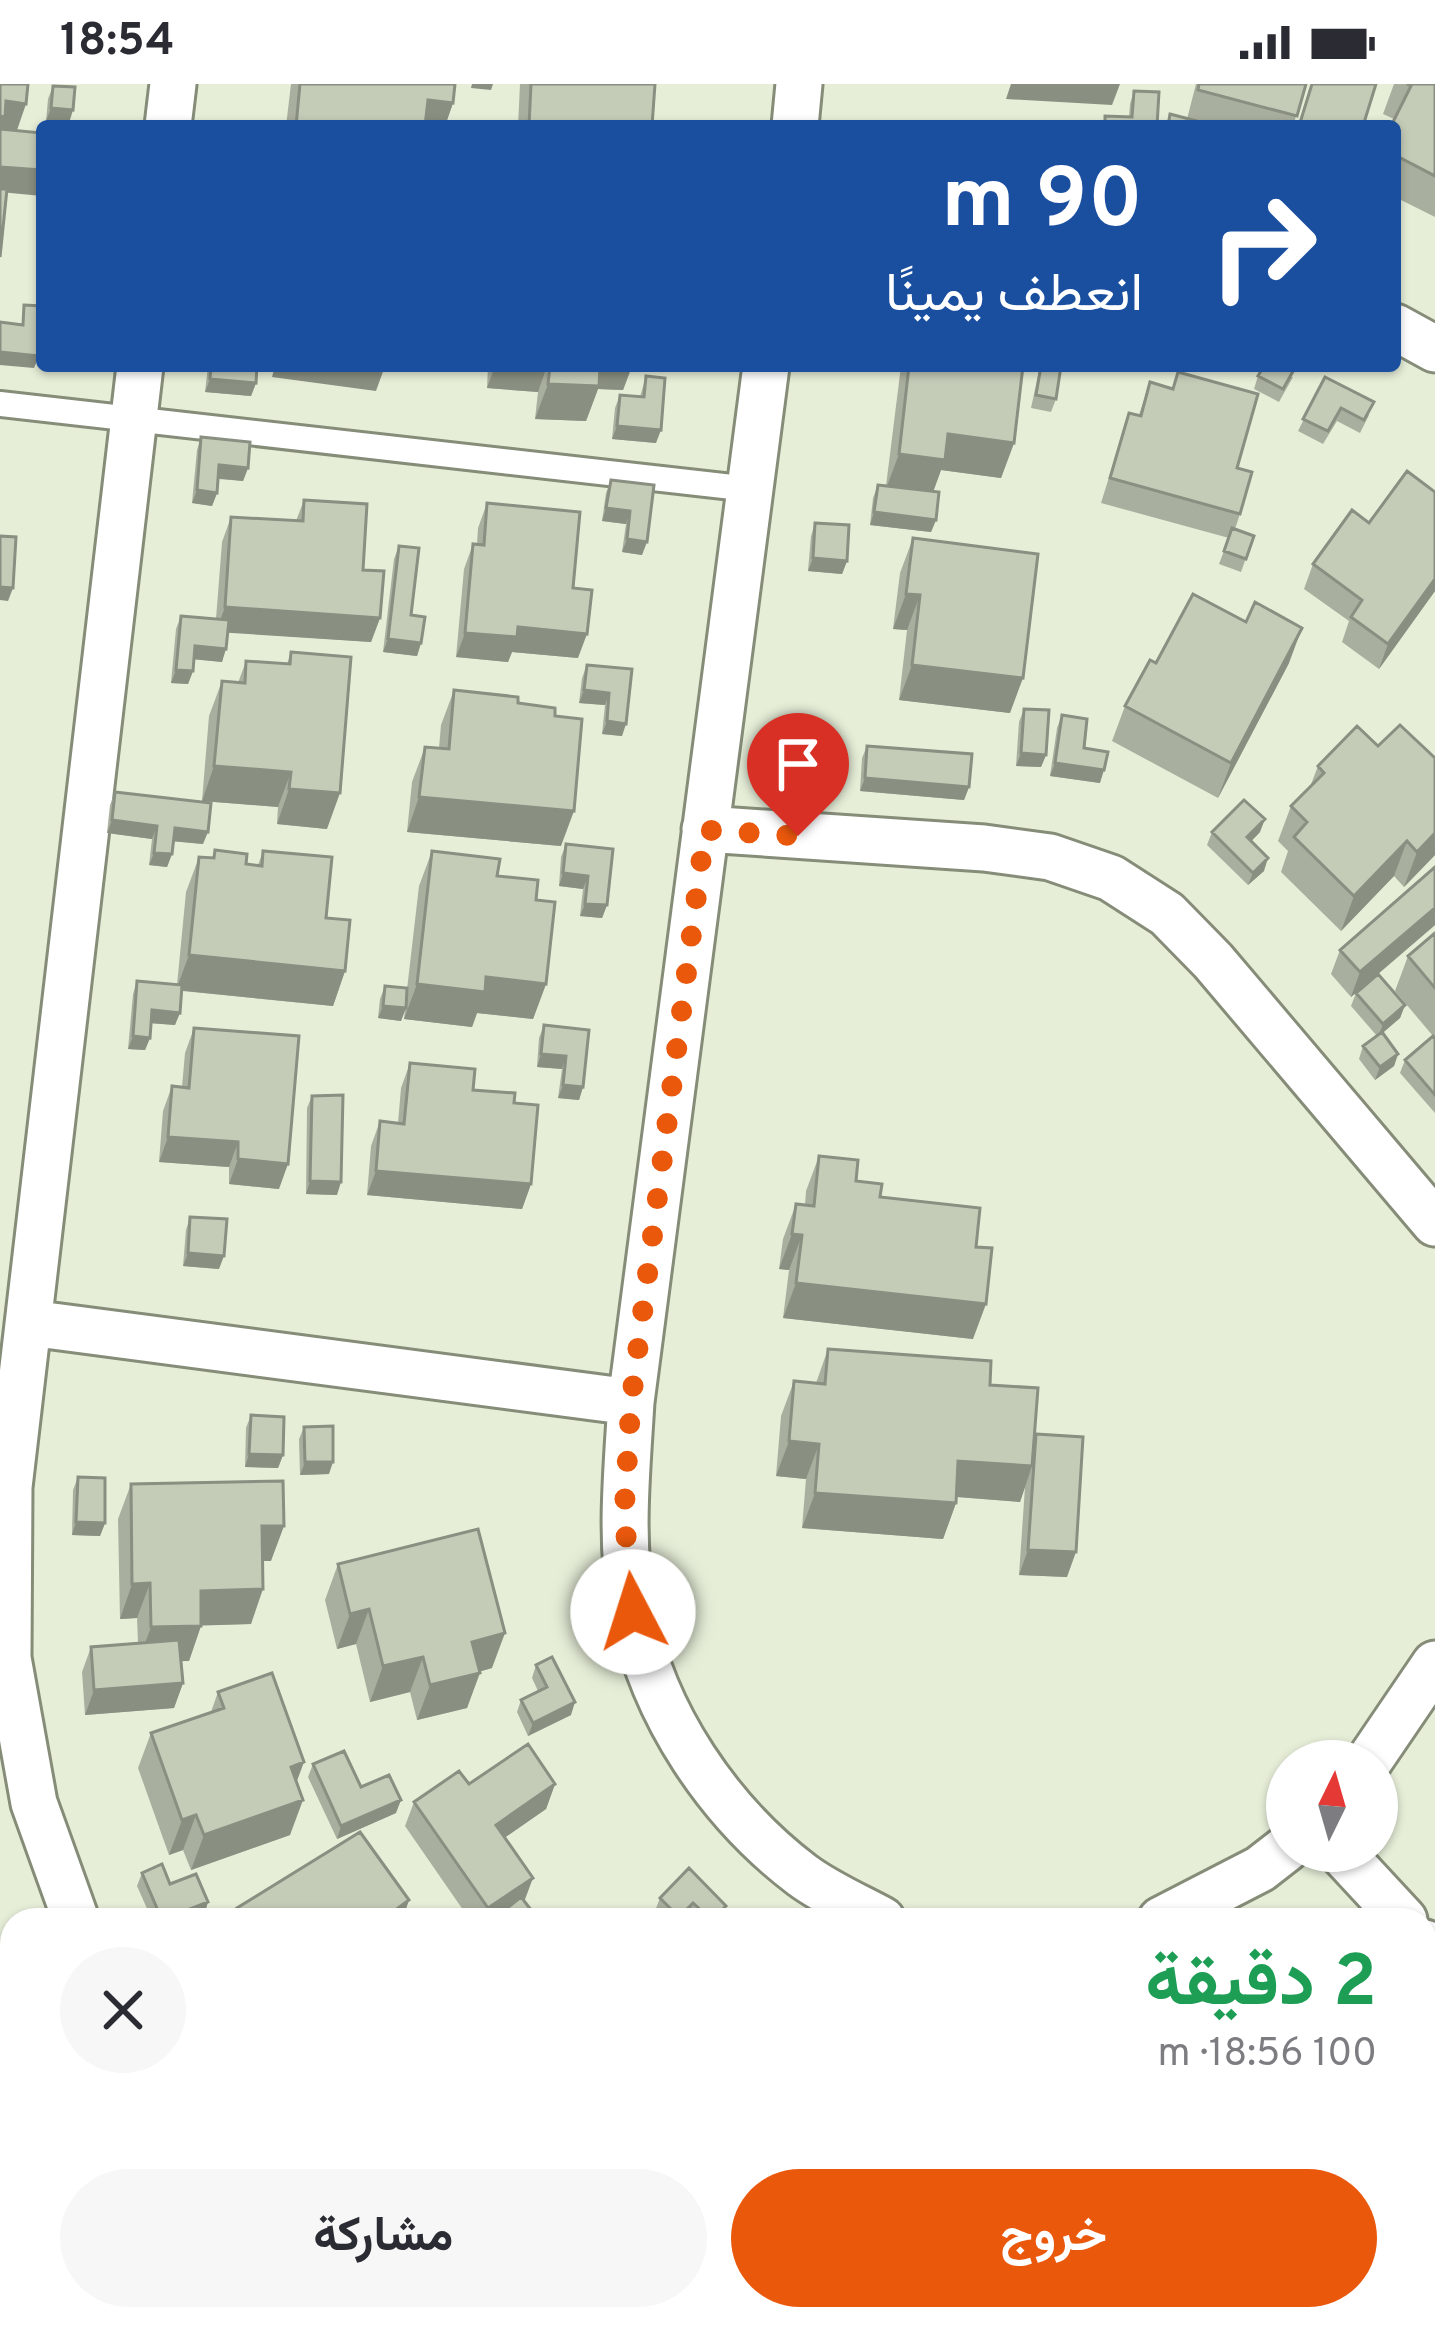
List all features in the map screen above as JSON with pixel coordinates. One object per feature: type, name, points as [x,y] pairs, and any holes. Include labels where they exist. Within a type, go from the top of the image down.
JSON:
[{"type":"street","points":[[169,120],[173,84]]},
{"type":"street","points":[[796,120],[800,84]]},
{"type":"street","points":[[1401,330],[1435,349]]},
{"type":"street","points":[[72,1908],[34,1803],[8,1658],[9,1487],[139,372]]},
{"type":"street","points":[[765,372],[631,1402],[624,1514],[633,1612],[666,1713],[725,1804],[803,1876],[860,1908]]},
{"type":"street","points":[[705,830],[984,848],[1050,857],[1112,878],[1167,914],[1213,961],[1435,1222]]},
{"type":"street","points":[[30,1323],[631,1402]]},
{"type":"street","points":[[1383,1740],[1435,1664]]},
{"type":"street","points":[[1184,1908],[1266,1864]]},
{"type":"street","points":[[1359,1872],[1393,1908]]},
{"type":"lane","points":[[0,404],[750,489]]},
{"type":"building","points":[[0,84],[28,84],[26,104],[6,101],[5,117],[0,116]]},
{"type":"building","points":[[300,84],[455,84],[453,103],[428,100],[426,120],[297,120]]},
{"type":"building","points":[[531,84],[655,84],[652,120],[529,120]]},
{"type":"building","points":[[1199,84],[1306,84],[1297,116],[1198,90]]},
{"type":"building","points":[[1312,84],[1376,84],[1365,120],[1301,120]]},
{"type":"building","points":[[1407,84],[1435,84],[1435,176],[1401,158],[1401,120],[1394,120],[1411,86]]},
{"type":"building","points":[[53,86],[75,87],[73,110],[51,108]]},
{"type":"building","points":[[1134,91],[1159,92],[1157,120],[1105,120],[1105,116],[1132,117]]},
{"type":"building","points":[[0,129],[36,132],[36,170],[0,167]]},
{"type":"building","points":[[0,189],[7,189],[0,257]]},
{"type":"building","points":[[24,305],[36,306],[36,356],[0,352],[0,322],[23,325]]},
{"type":"building","points":[[211,372],[257,372],[256,383],[210,379]]},
{"type":"building","points":[[549,372],[600,372],[599,386],[548,384]]},
{"type":"building","points":[[908,372],[1022,372],[1014,443],[948,434],[945,460],[899,454]]},
{"type":"building","points":[[1040,372],[1060,372],[1056,399],[1036,395]]},
{"type":"building","points":[[1178,372],[1258,394],[1237,468],[1252,472],[1240,514],[1110,478],[1129,413],[1141,416],[1150,382],[1173,389]]},
{"type":"building","points":[[1260,372],[1293,372],[1283,389],[1258,376]]},
{"type":"building","points":[[646,376],[665,378],[661,430],[617,426],[620,395],[644,397]]},
{"type":"building","points":[[1325,377],[1374,402],[1364,420],[1341,408],[1328,431],[1303,419]]},
{"type":"building","points":[[201,437],[250,442],[248,468],[219,465],[217,493],[197,490]]},
{"type":"building","points":[[1407,471],[1435,492],[1435,579],[1388,644],[1351,617],[1362,600],[1313,564],[1352,510],[1369,523]]},
{"type":"building","points":[[611,480],[654,485],[647,542],[627,539],[630,511],[606,508]]},
{"type":"building","points":[[878,485],[939,492],[936,520],[874,512]]},
{"type":"building","points":[[304,500],[367,504],[363,570],[384,571],[380,618],[225,607],[231,517],[303,521]]},
{"type":"building","points":[[487,503],[580,512],[573,588],[592,590],[587,634],[518,627],[517,637],[465,633],[473,544],[484,545]]},
{"type":"building","points":[[815,523],[849,525],[847,561],[813,558]]},
{"type":"building","points":[[1232,528],[1254,536],[1246,559],[1224,551]]},
{"type":"building","points":[[0,536],[16,537],[13,588],[0,587]]},
{"type":"building","points":[[913,538],[1038,554],[1023,678],[912,665],[920,595],[906,594]]},
{"type":"building","points":[[399,546],[419,548],[411,615],[425,617],[421,643],[388,639]]},
{"type":"building","points":[[1193,594],[1246,622],[1255,602],[1302,628],[1231,763],[1125,706],[1150,660],[1156,663]]},
{"type":"building","points":[[181,616],[229,620],[226,649],[195,646],[193,671],[176,670]]},
{"type":"building","points":[[291,652],[351,657],[340,793],[289,789],[291,772],[214,766],[222,681],[245,683],[246,661],[290,664]]},
{"type":"building","points":[[587,665],[632,669],[626,724],[607,721],[609,693],[584,690]]},
{"type":"building","points":[[454,690],[518,697],[518,703],[555,708],[555,716],[582,719],[574,811],[419,797],[425,747],[449,749]]},
{"type":"building","points":[[1024,709],[1049,710],[1046,755],[1021,753]]},
{"type":"building","points":[[1062,715],[1087,719],[1084,748],[1108,752],[1104,770],[1055,763]]},
{"type":"building","points":[[1400,725],[1435,758],[1435,833],[1417,852],[1407,841],[1354,896],[1294,837],[1307,822],[1291,806],[1324,773],[1318,766],[1357,726],[1378,746]]},
{"type":"building","points":[[867,746],[972,754],[969,787],[865,778]]},
{"type":"building","points":[[115,792],[211,803],[208,832],[175,828],[172,854],[154,853],[157,826],[112,820]]},
{"type":"building","points":[[1244,800],[1265,819],[1247,837],[1268,858],[1253,873],[1212,832]]},
{"type":"building","points":[[566,844],[613,849],[607,905],[585,904],[588,876],[563,873]]},
{"type":"building","points":[[215,850],[247,854],[246,864],[262,866],[263,851],[332,857],[326,918],[350,920],[345,971],[189,955],[199,857],[214,858]]},
{"type":"building","points":[[432,851],[500,859],[497,876],[538,880],[536,900],[555,902],[546,984],[486,977],[485,992],[417,984]]},
{"type":"building","points":[[1435,867],[1435,908],[1360,972],[1340,950]]},
{"type":"building","points":[[1435,933],[1435,988],[1408,956]]},
{"type":"building","points":[[1378,974],[1405,1005],[1383,1024],[1356,993]]},
{"type":"building","points":[[137,981],[182,985],[180,1013],[152,1010],[150,1038],[133,1036]]},
{"type":"building","points":[[385,986],[407,988],[406,1008],[383,1006]]},
{"type":"building","points":[[544,1025],[589,1030],[583,1087],[563,1085],[566,1056],[541,1054]]},
{"type":"building","points":[[194,1028],[299,1036],[288,1164],[238,1159],[238,1142],[168,1137],[172,1086],[189,1088]]},
{"type":"building","points":[[1382,1032],[1398,1054],[1380,1067],[1363,1046]]},
{"type":"building","points":[[1435,1038],[1435,1095],[1405,1060]]},
{"type":"building","points":[[410,1063],[475,1069],[473,1090],[515,1093],[514,1103],[538,1105],[531,1184],[376,1171],[380,1121],[404,1124]]},
{"type":"building","points":[[343,1095],[341,1182],[310,1181],[312,1096]]},
{"type":"building","points":[[819,1156],[858,1160],[856,1181],[882,1184],[880,1197],[980,1208],[976,1247],[992,1248],[986,1304],[796,1283],[802,1235],[792,1234],[796,1204],[814,1206]]},
{"type":"building","points":[[190,1217],[227,1219],[224,1256],[188,1253]]},
{"type":"building","points":[[828,1349],[991,1361],[990,1385],[1038,1388],[1032,1466],[958,1461],[956,1503],[815,1493],[819,1444],[789,1441],[794,1381],[825,1384]]},
{"type":"building","points":[[251,1415],[284,1417],[283,1455],[249,1454]]},
{"type":"building","points":[[333,1426],[333,1462],[305,1462],[304,1427]]},
{"type":"building","points":[[1036,1434],[1083,1437],[1076,1552],[1028,1550]]},
{"type":"building","points":[[78,1477],[105,1478],[105,1523],[76,1522]]},
{"type":"building","points":[[283,1481],[284,1526],[262,1526],[263,1589],[201,1591],[201,1626],[151,1627],[150,1583],[132,1584],[131,1484]]},
{"type":"building","points":[[478,1529],[505,1633],[472,1642],[480,1673],[430,1685],[423,1657],[383,1666],[369,1609],[350,1614],[338,1564]]},
{"type":"building","points":[[179,1640],[183,1683],[94,1690],[91,1647]]},
{"type":"building","points":[[552,1657],[575,1702],[533,1723],[521,1700],[547,1687],[536,1665]]},
{"type":"building","points":[[272,1673],[304,1762],[291,1767],[303,1800],[204,1835],[196,1815],[182,1820],[151,1733],[224,1708],[218,1692]]},
{"type":"building","points":[[528,1744],[555,1784],[496,1825],[533,1878],[488,1908],[414,1802],[459,1771],[469,1784]]},
{"type":"building","points":[[344,1751],[361,1787],[389,1775],[401,1800],[341,1826],[313,1764]]},
{"type":"building","points":[[360,1832],[409,1900],[398,1908],[237,1908]]},
{"type":"building","points":[[162,1864],[170,1884],[196,1874],[208,1902],[193,1908],[157,1908],[142,1873]]},
{"type":"building","points":[[689,1868],[726,1906],[699,1908],[693,1903],[688,1908],[670,1908],[660,1898]]},
{"type":"building","points":[[521,1897],[530,1908],[507,1908]]},
{"type":"route","points":[[633,1612],[624,1514],[631,1402],[705,830],[798,836]]}]
